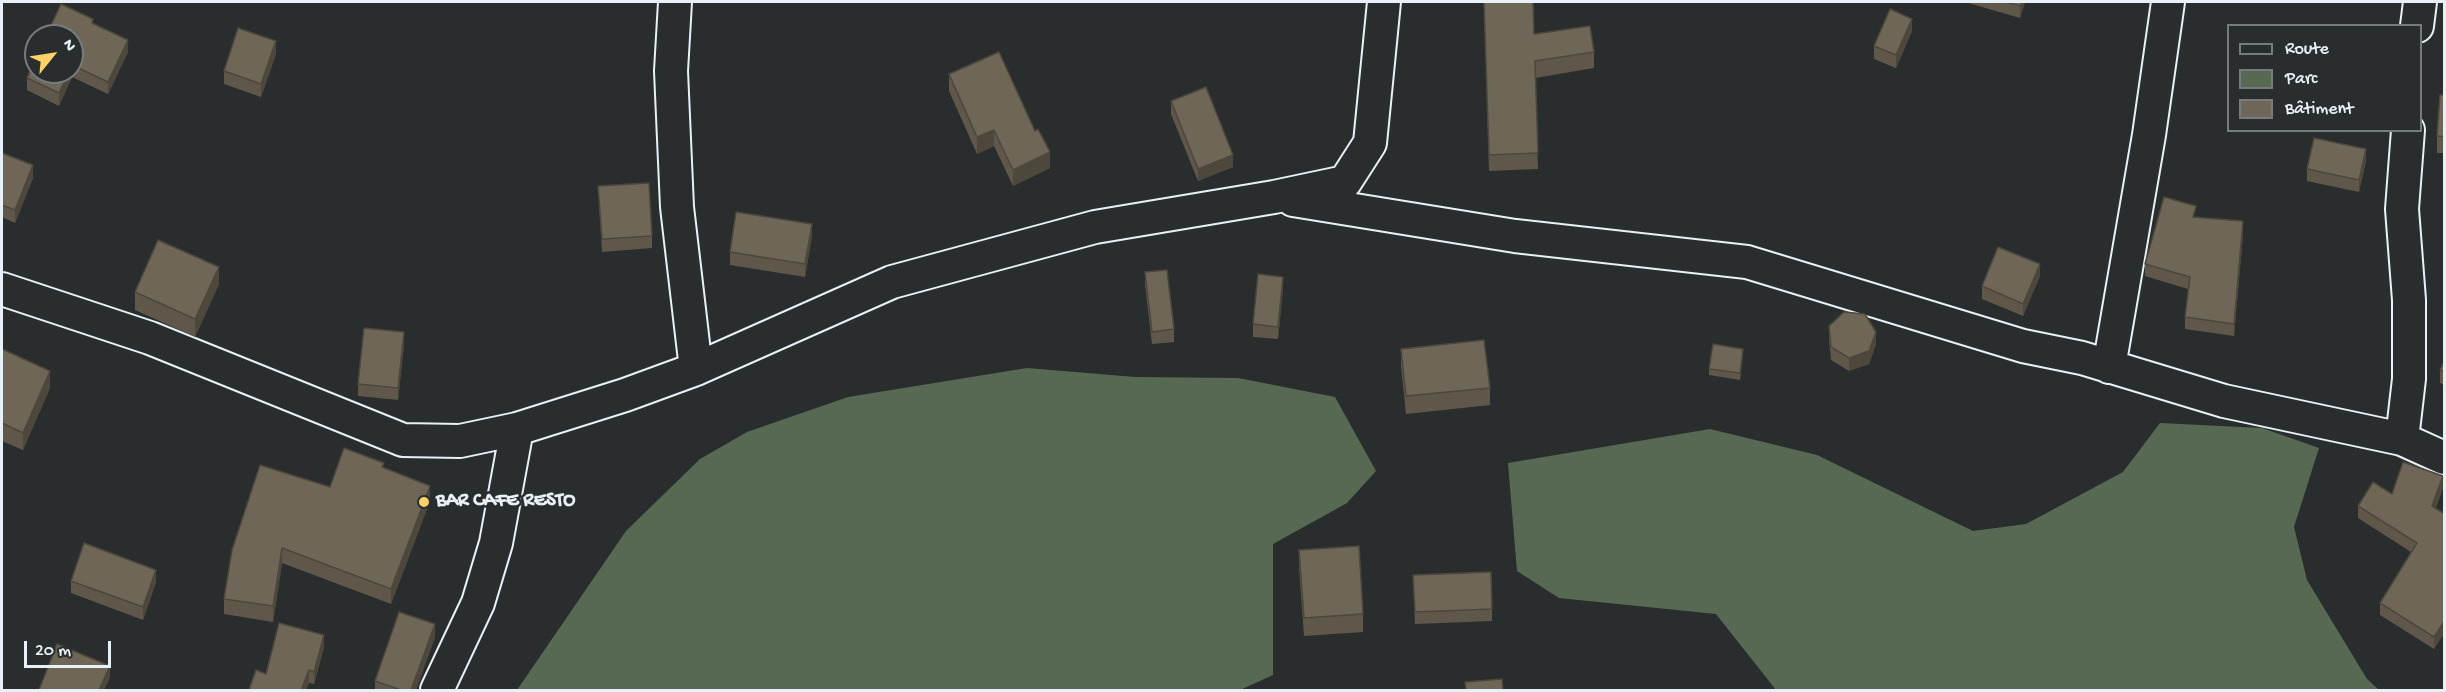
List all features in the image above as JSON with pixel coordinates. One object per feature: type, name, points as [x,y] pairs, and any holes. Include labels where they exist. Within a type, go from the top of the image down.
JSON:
[{"type":"street","points":[[675,2],[671,71],[677,207],[696,369]]},
{"type":"street","points":[[2,290],[150,338],[403,440],[460,441],[516,429],[625,395],[696,369],[892,282],[1095,227],[1274,197],[1345,182],[1370,143],[1384,2]]},
{"type":"street","points":[[2109,366],[2149,135],[2168,2]]},
{"type":"street","points":[[2417,24],[2420,2]]},
{"type":"street","points":[[2402,439],[2409,379],[2409,300],[2402,209],[2408,132]]},
{"type":"street","points":[[1274,197],[1515,236],[1747,262],[2023,346],[2082,358],[2224,401],[2402,439],[2445,458]]},
{"type":"street","points":[[437,690],[478,603],[496,543],[516,429]]},
{"type":"green space","points":[[1027,368],[1135,377],[1238,378],[1335,397],[1376,471],[1347,503],[1273,544],[1273,675],[1240,690],[517,690],[626,531],[700,459],[747,432],[848,397]]},
{"type":"green space","points":[[2160,423],[2262,428],[2319,448],[2294,527],[2307,580],[2367,679],[2379,690],[1776,690],[1716,614],[1559,598],[1517,571],[1508,463],[1710,429],[1817,455],[1973,531],[2026,524],[2123,472]]},
{"type":"building","points":[[1484,2],[1533,2],[1534,34],[1590,26],[1594,52],[1535,61],[1538,153],[1489,155]]},
{"type":"building","points":[[2006,2],[2022,2],[2020,6]]},
{"type":"building","points":[[61,4],[93,19],[92,23],[128,40],[108,82],[84,71],[84,24],[52,24]]},
{"type":"building","points":[[1890,9],[1912,19],[1896,55],[1874,46]]},
{"type":"building","points":[[238,28],[276,41],[261,84],[224,71]]},
{"type":"building","points":[[999,52],[1035,131],[1038,129],[1050,152],[1013,170],[994,130],[977,137],[949,74]]},
{"type":"building","points":[[40,84],[63,84],[59,93]]},
{"type":"building","points":[[1206,87],[1233,155],[1198,169],[1171,101]]},
{"type":"building","points":[[2440,95],[2445,95],[2445,137],[2437,136]]},
{"type":"building","points":[[2314,138],[2366,149],[2359,180],[2307,169]]},
{"type":"building","points":[[2,153],[33,165],[15,210],[2,205]]},
{"type":"building","points":[[649,183],[652,236],[602,239],[598,186]]},
{"type":"building","points":[[2164,197],[2196,206],[2193,217],[2243,221],[2234,324],[2185,317],[2190,277],[2145,264]]},
{"type":"building","points":[[736,212],[812,224],[805,264],[730,252]]},
{"type":"building","points":[[158,240],[219,267],[195,319],[135,292]]},
{"type":"building","points":[[1998,247],[2040,264],[2023,304],[1982,286]]},
{"type":"building","points":[[1167,270],[1174,329],[1152,332],[1145,272]]},
{"type":"building","points":[[1258,274],[1283,277],[1278,327],[1253,324]]},
{"type":"building","points":[[1844,312],[1865,314],[1876,332],[1869,351],[1849,358],[1831,347],[1829,326]]},
{"type":"building","points":[[364,328],[404,332],[398,388],[358,384]]},
{"type":"building","points":[[1484,340],[1490,388],[1406,396],[1401,349]]},
{"type":"building","points":[[1713,344],[1743,349],[1740,373],[1709,369]]},
{"type":"building","points":[[2,349],[50,371],[23,433],[2,423]]},
{"type":"building","points":[[2445,360],[2445,372],[2440,370]]},
{"type":"building","points":[[344,448],[384,463],[382,467],[430,486],[391,589],[282,548],[273,606],[224,599],[232,550],[260,465],[330,487]]},
{"type":"building","points":[[2403,462],[2443,476],[2432,506],[2445,514],[2445,620],[2434,637],[2380,603],[2417,543],[2358,506],[2373,482],[2392,494]]},
{"type":"building","points":[[84,543],[156,570],[143,607],[71,581]]},
{"type":"building","points":[[1359,546],[1363,614],[1304,618],[1299,550]]},
{"type":"building","points":[[1491,572],[1492,609],[1415,612],[1413,575]]},
{"type":"building","points":[[399,612],[435,624],[411,690],[401,690],[375,681]]},
{"type":"building","points":[[279,623],[324,635],[314,672],[309,670],[301,690],[249,690],[256,670],[266,674]]},
{"type":"building","points":[[57,644],[110,666],[99,690],[39,690]]},
{"type":"building","points":[[1502,679],[1503,690],[1466,690],[1465,682]]},
{"type":"place","name":"BAR CAFE RESTO","points":[[424,502]]}]
